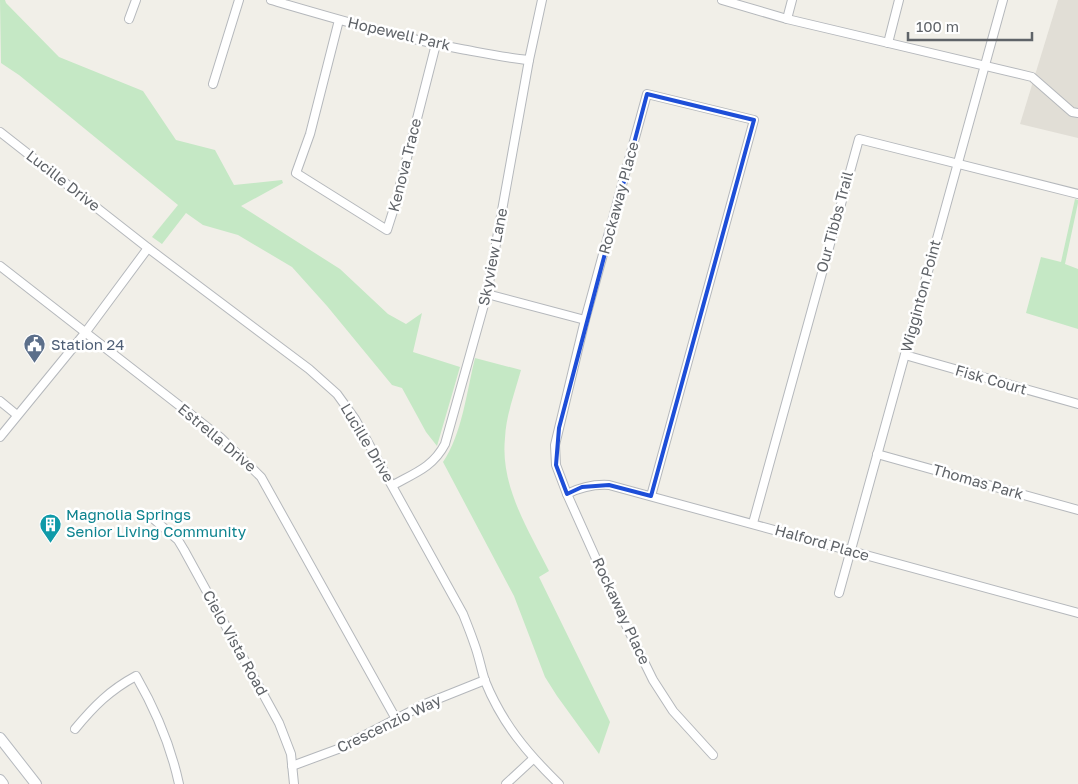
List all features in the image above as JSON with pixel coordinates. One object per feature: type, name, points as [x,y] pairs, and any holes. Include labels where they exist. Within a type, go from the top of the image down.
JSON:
[{"type":"main road","points":[[0,738],[36,784]]},
{"type":"main road","points":[[0,780],[3,784]]},
{"type":"street","points":[[129,19],[136,0]]},
{"type":"street","points":[[213,84],[239,0]]},
{"type":"street","name":"Hopewell Park","points":[[271,0],[339,20],[436,44],[529,60]]},
{"type":"street","name":"Skyview Lane","points":[[393,485],[427,467],[438,456],[445,444],[487,294],[529,60],[542,0]]},
{"type":"street","points":[[722,0],[787,19],[1032,77],[1072,112],[1078,113]]},
{"type":"street","points":[[787,19],[792,0]]},
{"type":"street","points":[[888,43],[899,0]]},
{"type":"street","name":"Wigginton Point","points":[[839,592],[1003,0]]},
{"type":"street","name":"Kenova Trace","points":[[339,20],[310,134],[296,173],[387,230],[436,44]]},
{"type":"street","name":"Rockaway Place","points":[[651,496],[754,120],[647,94],[585,320],[555,445],[556,465],[566,494],[653,680],[673,711],[713,756]]},
{"type":"street","name":"Lucille Drive","points":[[0,132],[148,248],[309,369],[338,394],[393,485],[463,614],[485,680],[499,710],[520,743],[533,759],[559,784]]},
{"type":"street","name":"Our Tibbs Trail","points":[[753,523],[859,139],[958,162],[1078,194]]},
{"type":"street","points":[[0,437],[85,333],[148,248]]},
{"type":"street","name":"Estrella Drive","points":[[0,266],[221,438],[261,477],[327,592],[396,719]]},
{"type":"street","points":[[487,294],[585,320]]},
{"type":"street","name":"Fisk Court","points":[[905,355],[1078,404]]},
{"type":"street","points":[[0,401],[17,415]]},
{"type":"street","name":"Thomas Park","points":[[877,454],[1078,510]]},
{"type":"street","name":"Halford Place","points":[[566,494],[588,486],[609,485],[1078,613]]},
{"type":"street","name":"Cielo Vista Road","points":[[150,516],[178,540],[279,723],[291,754],[294,784]]},
{"type":"street","points":[[75,728],[105,696],[120,684],[136,676],[146,693],[156,717],[179,784]]},
{"type":"street","name":"Crescenzio Way","points":[[292,766],[338,750],[396,719],[485,680]]},
{"type":"street","points":[[506,784],[533,759]]},
{"type":"highlighted area","points":[[647,94],[754,120],[651,496],[609,485],[582,487],[567,494],[556,465],[559,428]]},
{"type":"shaded area","points":[[1058,0],[1078,0],[1078,138],[1020,124]]},
{"type":"green space","points":[[0,0],[5,0],[59,57],[143,91],[176,140],[215,150],[234,185],[282,180],[283,183],[241,206],[340,269],[388,314],[406,324],[422,313],[413,352],[460,367],[437,446],[426,432],[402,388],[392,385],[292,267],[238,235],[203,225],[186,213],[162,244],[152,237],[178,205],[19,75],[1,63]]},
{"type":"green space","points":[[1075,199],[1078,200],[1078,203],[1065,264],[1078,269],[1078,329],[1026,313],[1041,257],[1061,262]]},
{"type":"green space","points":[[475,358],[521,370],[506,429],[505,456],[507,473],[517,507],[549,571],[539,577],[610,722],[599,754],[545,677],[514,596],[443,462],[450,451],[459,426]]},
{"type":"place","name":"Station 24","points":[[35,364]]},
{"type":"place","name":"Magnolia Springs Senior Living Community","points":[[50,543]]}]
